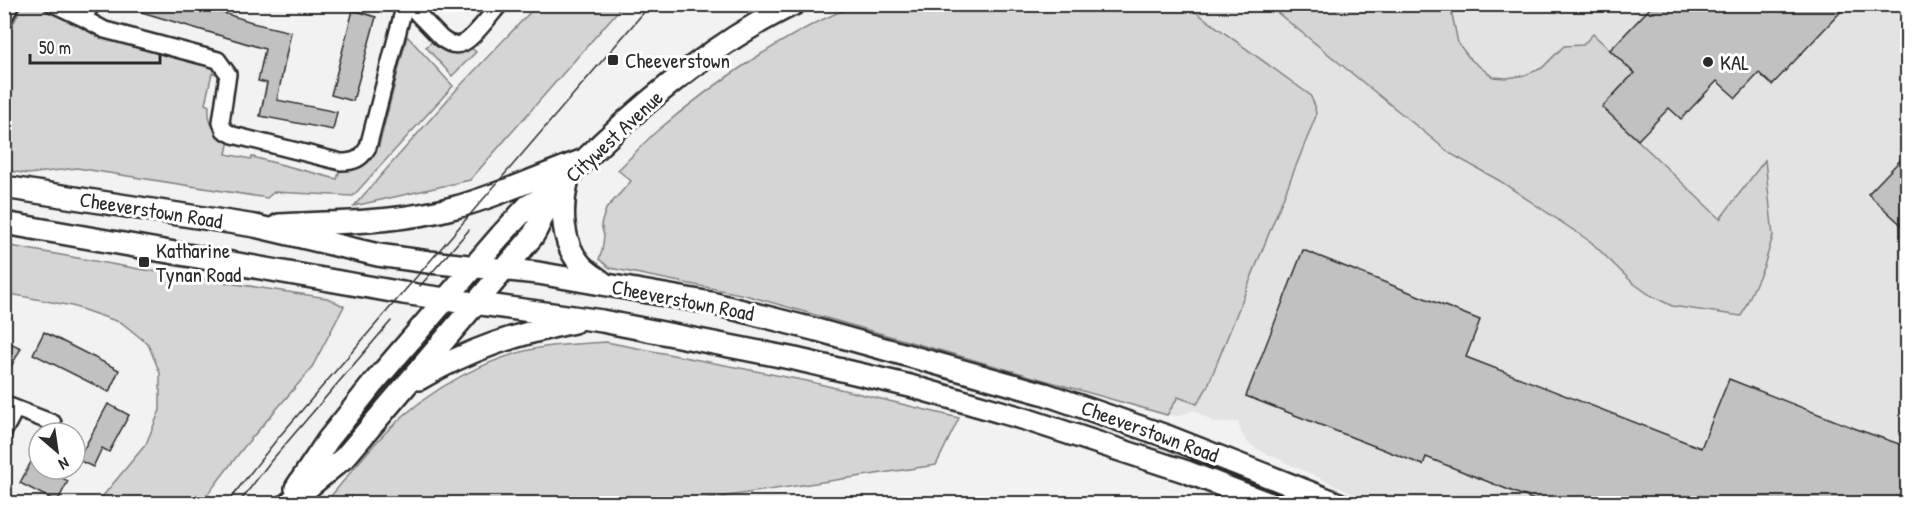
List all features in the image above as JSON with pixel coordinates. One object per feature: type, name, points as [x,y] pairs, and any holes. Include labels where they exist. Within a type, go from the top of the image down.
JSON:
[{"type":"main road","name":"Citywest Avenue","points":[[447,299],[528,206],[562,183],[624,122],[673,82],[744,32],[794,4]]},
{"type":"main road","points":[[255,226],[380,220],[444,210],[465,205],[584,160]]},
{"type":"main road","name":"Citywest Avenue","points":[[506,269],[539,226],[562,183]]},
{"type":"main road","points":[[562,183],[563,215],[571,250],[581,265],[605,284]]},
{"type":"main road","name":"Cheeverstown Road","points":[[4,187],[255,226],[378,255],[506,269],[711,303],[1045,394],[1169,436],[1339,504]]},
{"type":"main road","name":"Cheeverstown Road","points":[[4,223],[447,299],[590,319],[795,359],[910,386],[1106,444],[1270,504]]},
{"type":"main road","points":[[287,504],[345,457],[506,269]]},
{"type":"main road","points":[[287,504],[328,440],[371,386],[447,299]]},
{"type":"main road","points":[[404,388],[456,358],[491,343],[590,319]]},
{"type":"street","points":[[4,18],[11,4]]},
{"type":"street","points":[[53,4],[105,30],[218,60],[228,74],[221,122],[224,129],[233,135],[342,162],[352,162],[363,157],[368,147],[406,4],[447,43],[456,45],[465,43],[500,4]]},
{"type":"street","points":[[83,18],[92,4]]},
{"type":"street","points":[[4,431],[10,407],[48,421]]},
{"type":"shaded area","points":[[859,4],[1186,5],[1310,95],[1316,116],[1207,388],[1197,404],[1178,397],[1167,415],[745,295],[610,268],[599,259],[604,236],[601,224],[606,209],[631,181],[618,170],[647,140],[753,59],[806,28]]},
{"type":"shaded area","points":[[16,5],[40,5],[99,33],[209,62],[216,68],[218,74],[212,73],[205,104],[209,106],[209,118],[213,127],[229,140],[226,154],[251,159],[252,157],[337,179],[341,166],[372,144],[379,146],[407,36],[453,86],[353,196],[274,192],[267,198],[77,168],[28,174],[5,170],[4,42],[18,14],[12,11]]},
{"type":"shaded area","points":[[537,5],[623,5],[470,180],[354,206],[457,89]]},
{"type":"shaded area","points":[[1186,5],[1268,5],[1451,154],[1500,181],[1591,242],[1633,283],[1650,295],[1672,306],[1740,316],[1765,160],[1721,219],[1602,107],[1593,34],[1547,88],[1513,94],[1455,68],[1426,5],[1907,5],[1907,503],[1373,503],[1255,448],[1247,442],[1238,422],[1215,423],[1194,410],[1180,416],[1167,415],[1178,397],[1207,388],[1316,116],[1310,95]]},
{"type":"shaded area","points":[[1268,5],[1450,5],[1458,43],[1470,59],[1493,77],[1507,78],[1525,75],[1542,68],[1564,46],[1583,45],[1593,34],[1634,73],[1603,107],[1720,219],[1765,160],[1773,236],[1764,266],[1741,316],[1672,306],[1650,295],[1633,283],[1591,242],[1500,181],[1451,154]]},
{"type":"shaded area","points":[[434,40],[467,44],[476,52],[452,76],[426,47]]},
{"type":"shaded area","points":[[5,245],[139,269],[327,298],[344,306],[311,369],[244,447],[201,503],[97,503],[146,444],[160,410],[160,373],[148,344],[122,323],[72,306],[5,293]]},
{"type":"shaded area","points":[[606,342],[807,381],[959,418],[936,465],[681,503],[325,503],[387,431],[404,415],[442,387],[484,365],[528,350]]},
{"type":"building","points":[[129,4],[195,4],[252,23],[291,32],[277,100],[337,112],[333,130],[260,116],[267,83],[258,81],[265,49],[128,8]]},
{"type":"building","name":"KAL","points":[[1654,4],[1848,4],[1772,85],[1759,73],[1736,98],[1717,81],[1681,119],[1669,108],[1638,140],[1602,107],[1634,73],[1610,50]]},
{"type":"building","points":[[353,10],[376,17],[353,101],[331,95]]},
{"type":"building","points":[[1908,152],[1908,231],[1868,194]]},
{"type":"building","points":[[1303,250],[1480,320],[1466,357],[1701,448],[1729,379],[1908,447],[1908,496],[1905,504],[1544,504],[1426,457],[1423,465],[1246,396]]},
{"type":"building","points":[[44,332],[119,370],[109,392],[33,354]]},
{"type":"building","points":[[4,340],[21,348],[4,380]]},
{"type":"building","points":[[108,404],[129,415],[109,452],[102,448],[93,467],[87,464],[87,443]]},
{"type":"building","points":[[27,470],[27,481],[68,481],[57,502],[20,483]]},
{"type":"tram line","points":[[226,504],[278,438],[651,4]]},
{"type":"tram line","points":[[420,286],[469,230]]},
{"type":"tram line","points":[[238,504],[271,461],[391,321]]},
{"type":"place","name":"Cheeverstown","points":[[613,60]]},
{"type":"place","name":"KAL","points":[[1708,62]]},
{"type":"place","name":"Katharine Tynan Road","points":[[144,262]]}]
